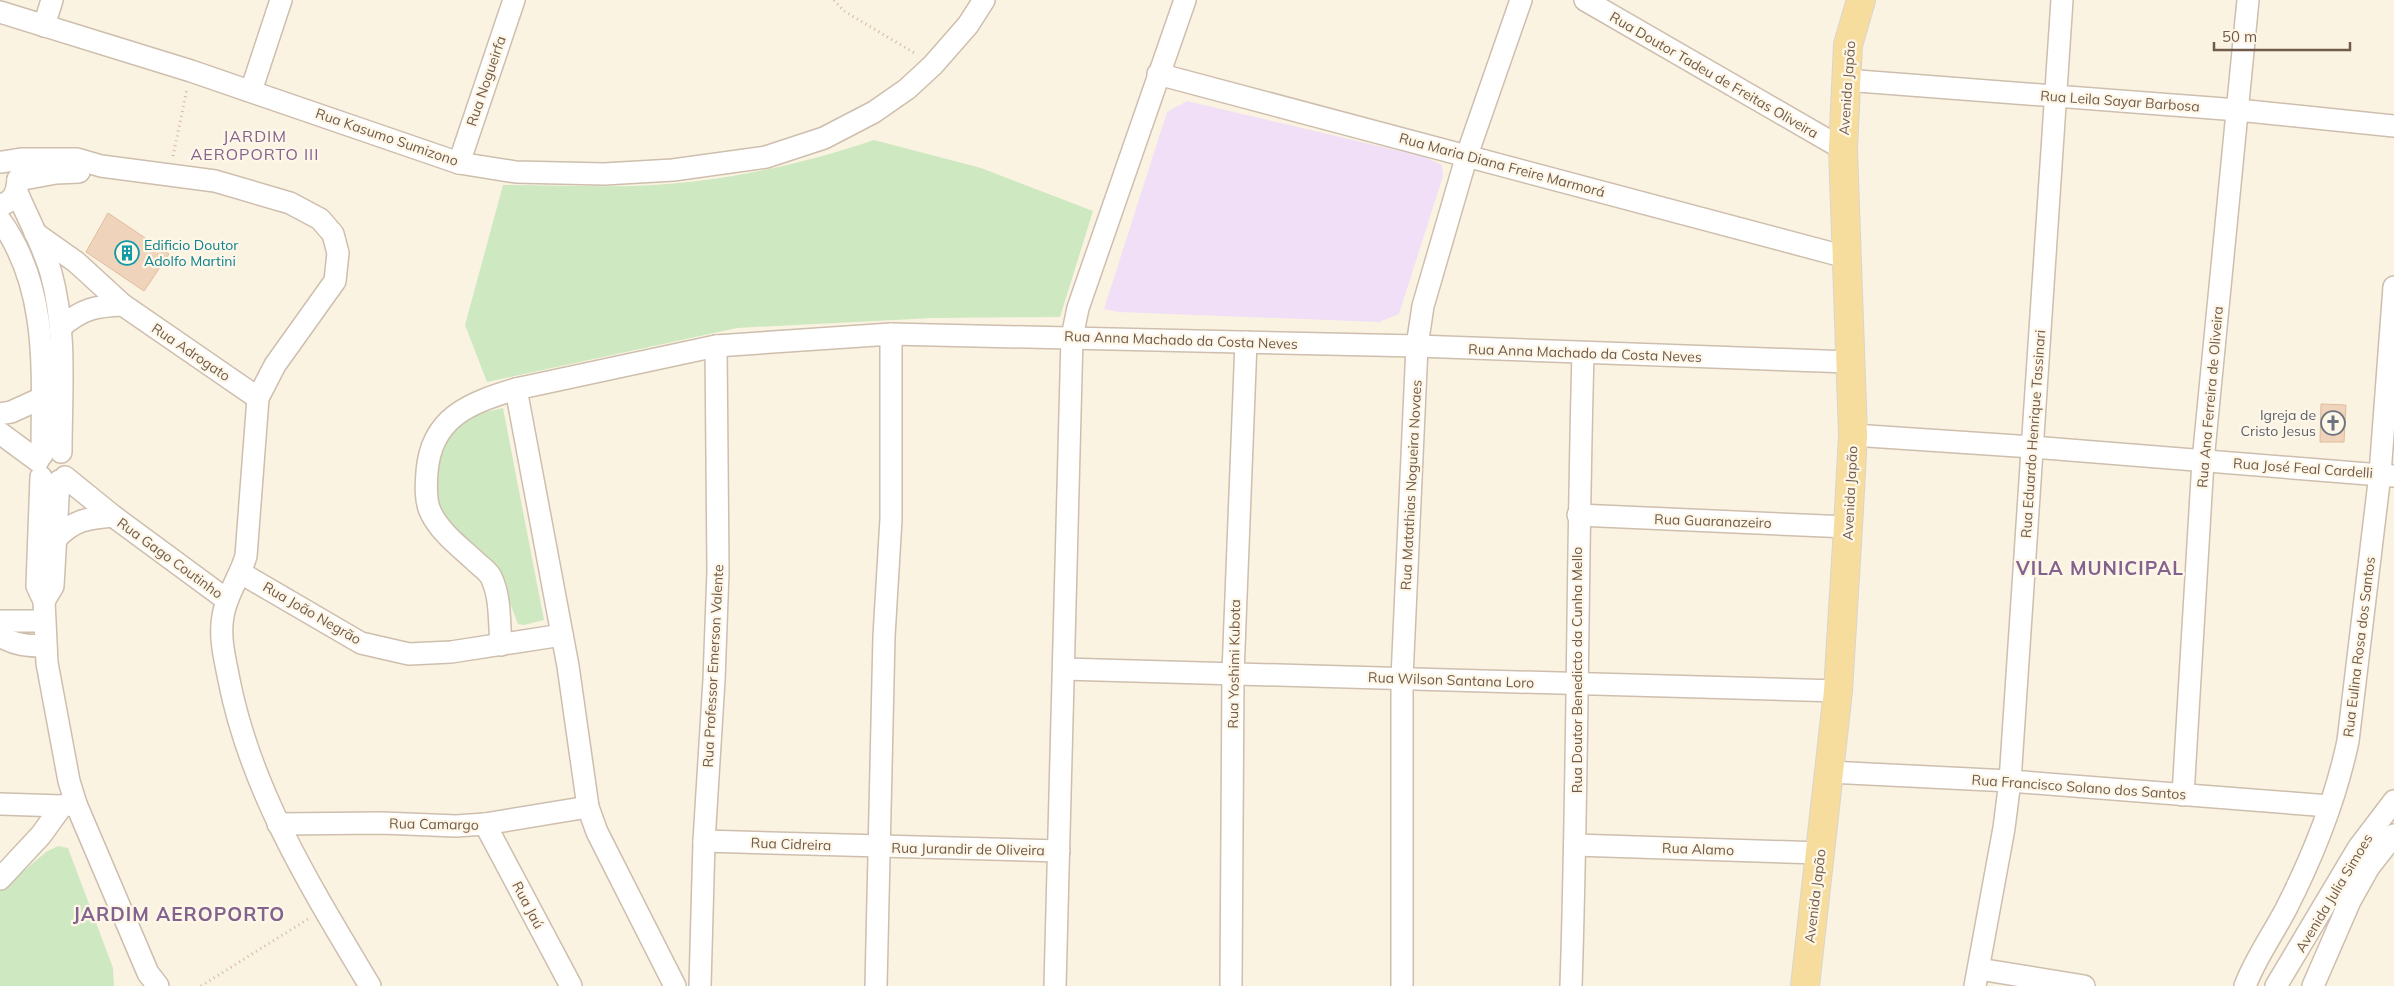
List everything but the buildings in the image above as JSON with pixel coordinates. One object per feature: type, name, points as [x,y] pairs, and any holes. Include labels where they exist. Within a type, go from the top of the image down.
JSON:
[{"type":"main road","name":"Avenida Japão","points":[[1805,986],[1838,692],[1848,527],[1853,435],[1842,149],[1848,45],[1861,0]]},
{"type":"street","points":[[44,26],[52,0]]},
{"type":"street","points":[[251,91],[281,0]]},
{"type":"street","name":"Rua Nogueirfa","points":[[459,163],[514,0]]},
{"type":"street","name":"Rua Kasumo Sumizono","points":[[0,12],[191,71],[459,163],[516,172],[604,174],[673,170],[766,158],[824,138],[874,112],[907,89],[933,64],[968,25],[984,0]]},
{"type":"street","points":[[1055,986],[1072,337],[1078,308],[1185,0]]},
{"type":"street","name":"Rua Matathias Nogueira Novaes","points":[[1402,986],[1402,678],[1417,346],[1424,306],[1467,155],[1521,0]]},
{"type":"street","name":"Rua Doutor Tadeu de Freitas Oliveira","points":[[1585,0],[1842,149]]},
{"type":"street","name":"Rua Eduardo Henrique Tassinari","points":[[1977,977],[2010,781],[2062,0]]},
{"type":"street","name":"Rua Ana Ferreira de Oliveira","points":[[2182,795],[2203,461],[2248,0]]},
{"type":"street","name":"Rua Maria Diana Freire Marmorá","points":[[1158,74],[1846,257]]},
{"type":"street","name":"Rua Leila Sayar Barbosa","points":[[1845,80],[2238,110],[2394,126]]},
{"type":"street","points":[[1,162],[21,159],[77,159],[101,166],[170,173],[215,181],[290,203],[320,219],[333,234],[338,252],[335,280],[275,365],[258,398],[249,535],[241,573],[227,600],[222,617],[222,642],[237,718],[250,760],[278,824],[324,909],[370,986]]},
{"type":"street","points":[[1,162],[12,169],[50,271],[57,297],[61,328],[51,467],[37,586],[44,611],[46,646],[66,769],[69,805],[150,982]]},
{"type":"street","points":[[0,205],[12,199],[17,186],[56,172],[80,172],[101,166]]},
{"type":"street","points":[[0,220],[20,252],[34,294],[41,340],[42,398],[51,467],[56,539],[53,586],[44,611]]},
{"type":"street","name":"Rua Adrogato","points":[[35,233],[76,262],[123,306],[258,398]]},
{"type":"street","name":"Rua Eulina Rosa dos Santos","points":[[2245,986],[2249,975],[2287,908],[2330,806],[2341,774],[2348,741],[2387,475],[2394,287]]},
{"type":"street","points":[[61,328],[86,309],[102,306],[123,306]]},
{"type":"street","points":[[876,986],[884,636],[891,519],[891,334]]},
{"type":"street","name":"Rua Anna Machado da Costa Neves","points":[[501,644],[496,590],[490,575],[448,536],[431,513],[425,486],[428,454],[439,430],[458,413],[475,403],[516,388],[716,346],[891,334],[1417,346],[1583,354],[1850,362]]},
{"type":"street","name":"Rua Yoshimi Kubota","points":[[1231,986],[1233,673],[1246,342]]},
{"type":"street","name":"Rua Professor Emerson Valente","points":[[700,986],[704,841],[714,680],[718,571],[716,346]]},
{"type":"street","name":"Rua Doutor Benedicto da Cunha Mello","points":[[1571,986],[1576,846],[1578,515],[1583,354]]},
{"type":"street","points":[[516,388],[562,635],[588,807],[597,832],[675,986]]},
{"type":"street","points":[[0,414],[11,412],[42,398]]},
{"type":"street","name":"Rua Gago Coutinho","points":[[0,433],[51,467],[113,516],[227,600]]},
{"type":"street","name":"Rua José Feal Cardelli","points":[[1853,435],[2387,475]]},
{"type":"street","name":"Rua Guaranazeiro","points":[[1578,515],[1848,527]]},
{"type":"street","name":"Rua Gago Coutinho","points":[[56,539],[67,527],[79,522],[113,516]]},
{"type":"street","name":"Rua João Negrão","points":[[241,573],[361,643],[409,654],[451,652],[562,635]]},
{"type":"street","points":[[0,621],[44,611]]},
{"type":"street","points":[[0,636],[10,642],[26,646],[46,646]]},
{"type":"street","name":"Rua Wilson Santana Loro","points":[[1064,669],[1838,692]]},
{"type":"street","name":"Rua Francisco Solano dos Santos","points":[[1829,772],[2010,781],[2330,806]]},
{"type":"street","name":"Avenida Julia Simoes","points":[[2276,986],[2359,847],[2394,801]]},
{"type":"street","points":[[0,804],[69,805]]},
{"type":"street","points":[[0,879],[69,805]]},
{"type":"street","name":"Rua Camargo","points":[[278,824],[382,823],[456,826],[485,824],[588,807]]},
{"type":"street","name":"Rua Jaú","points":[[485,824],[571,986]]},
{"type":"street","points":[[2313,986],[2328,948],[2369,868],[2394,836]]},
{"type":"street","name":"Rua Cidreira","points":[[704,841],[878,847]]},
{"type":"street","name":"Rua Alamo","points":[[1576,846],[1820,853]]},
{"type":"street","name":"Rua Jurandir de Oliveira","points":[[878,847],[1058,852]]},
{"type":"street","points":[[2328,948],[2330,986]]},
{"type":"street","points":[[1977,977],[2084,986]]},
{"type":"path","points":[[834,0],[844,11],[933,64]]},
{"type":"path","points":[[170,173],[191,71]]},
{"type":"path","points":[[201,986],[324,909]]},
{"type":"shaded area","points":[[1187,101],[1425,157],[1442,165],[1443,176],[1399,314],[1379,322],[1119,312],[1104,309],[1167,112]]},
{"type":"green space","points":[[874,140],[981,168],[1093,211],[1060,317],[933,318],[737,328],[487,382],[465,325],[503,185],[632,186],[693,182],[785,165]]},
{"type":"green space","points":[[503,408],[544,620],[524,625],[518,624],[499,574],[443,521],[434,497],[433,472],[455,419]]},
{"type":"green space","points":[[58,846],[68,848],[113,968],[114,986],[0,986],[0,891],[46,852]]},
{"type":"place","name":"Edificio Doutor Adolfo Martini","points":[[127,253]]},
{"type":"place","name":"Igreja de Cristo Jesus","points":[[2333,423]]},
{"type":"district","name":"JARDIM AEROPORTO III","points":[[255,145]]},
{"type":"district","name":"VILA MUNICIPAL","points":[[2100,568]]},
{"type":"district","name":"JARDIM AEROPORTO","points":[[179,914]]}]
